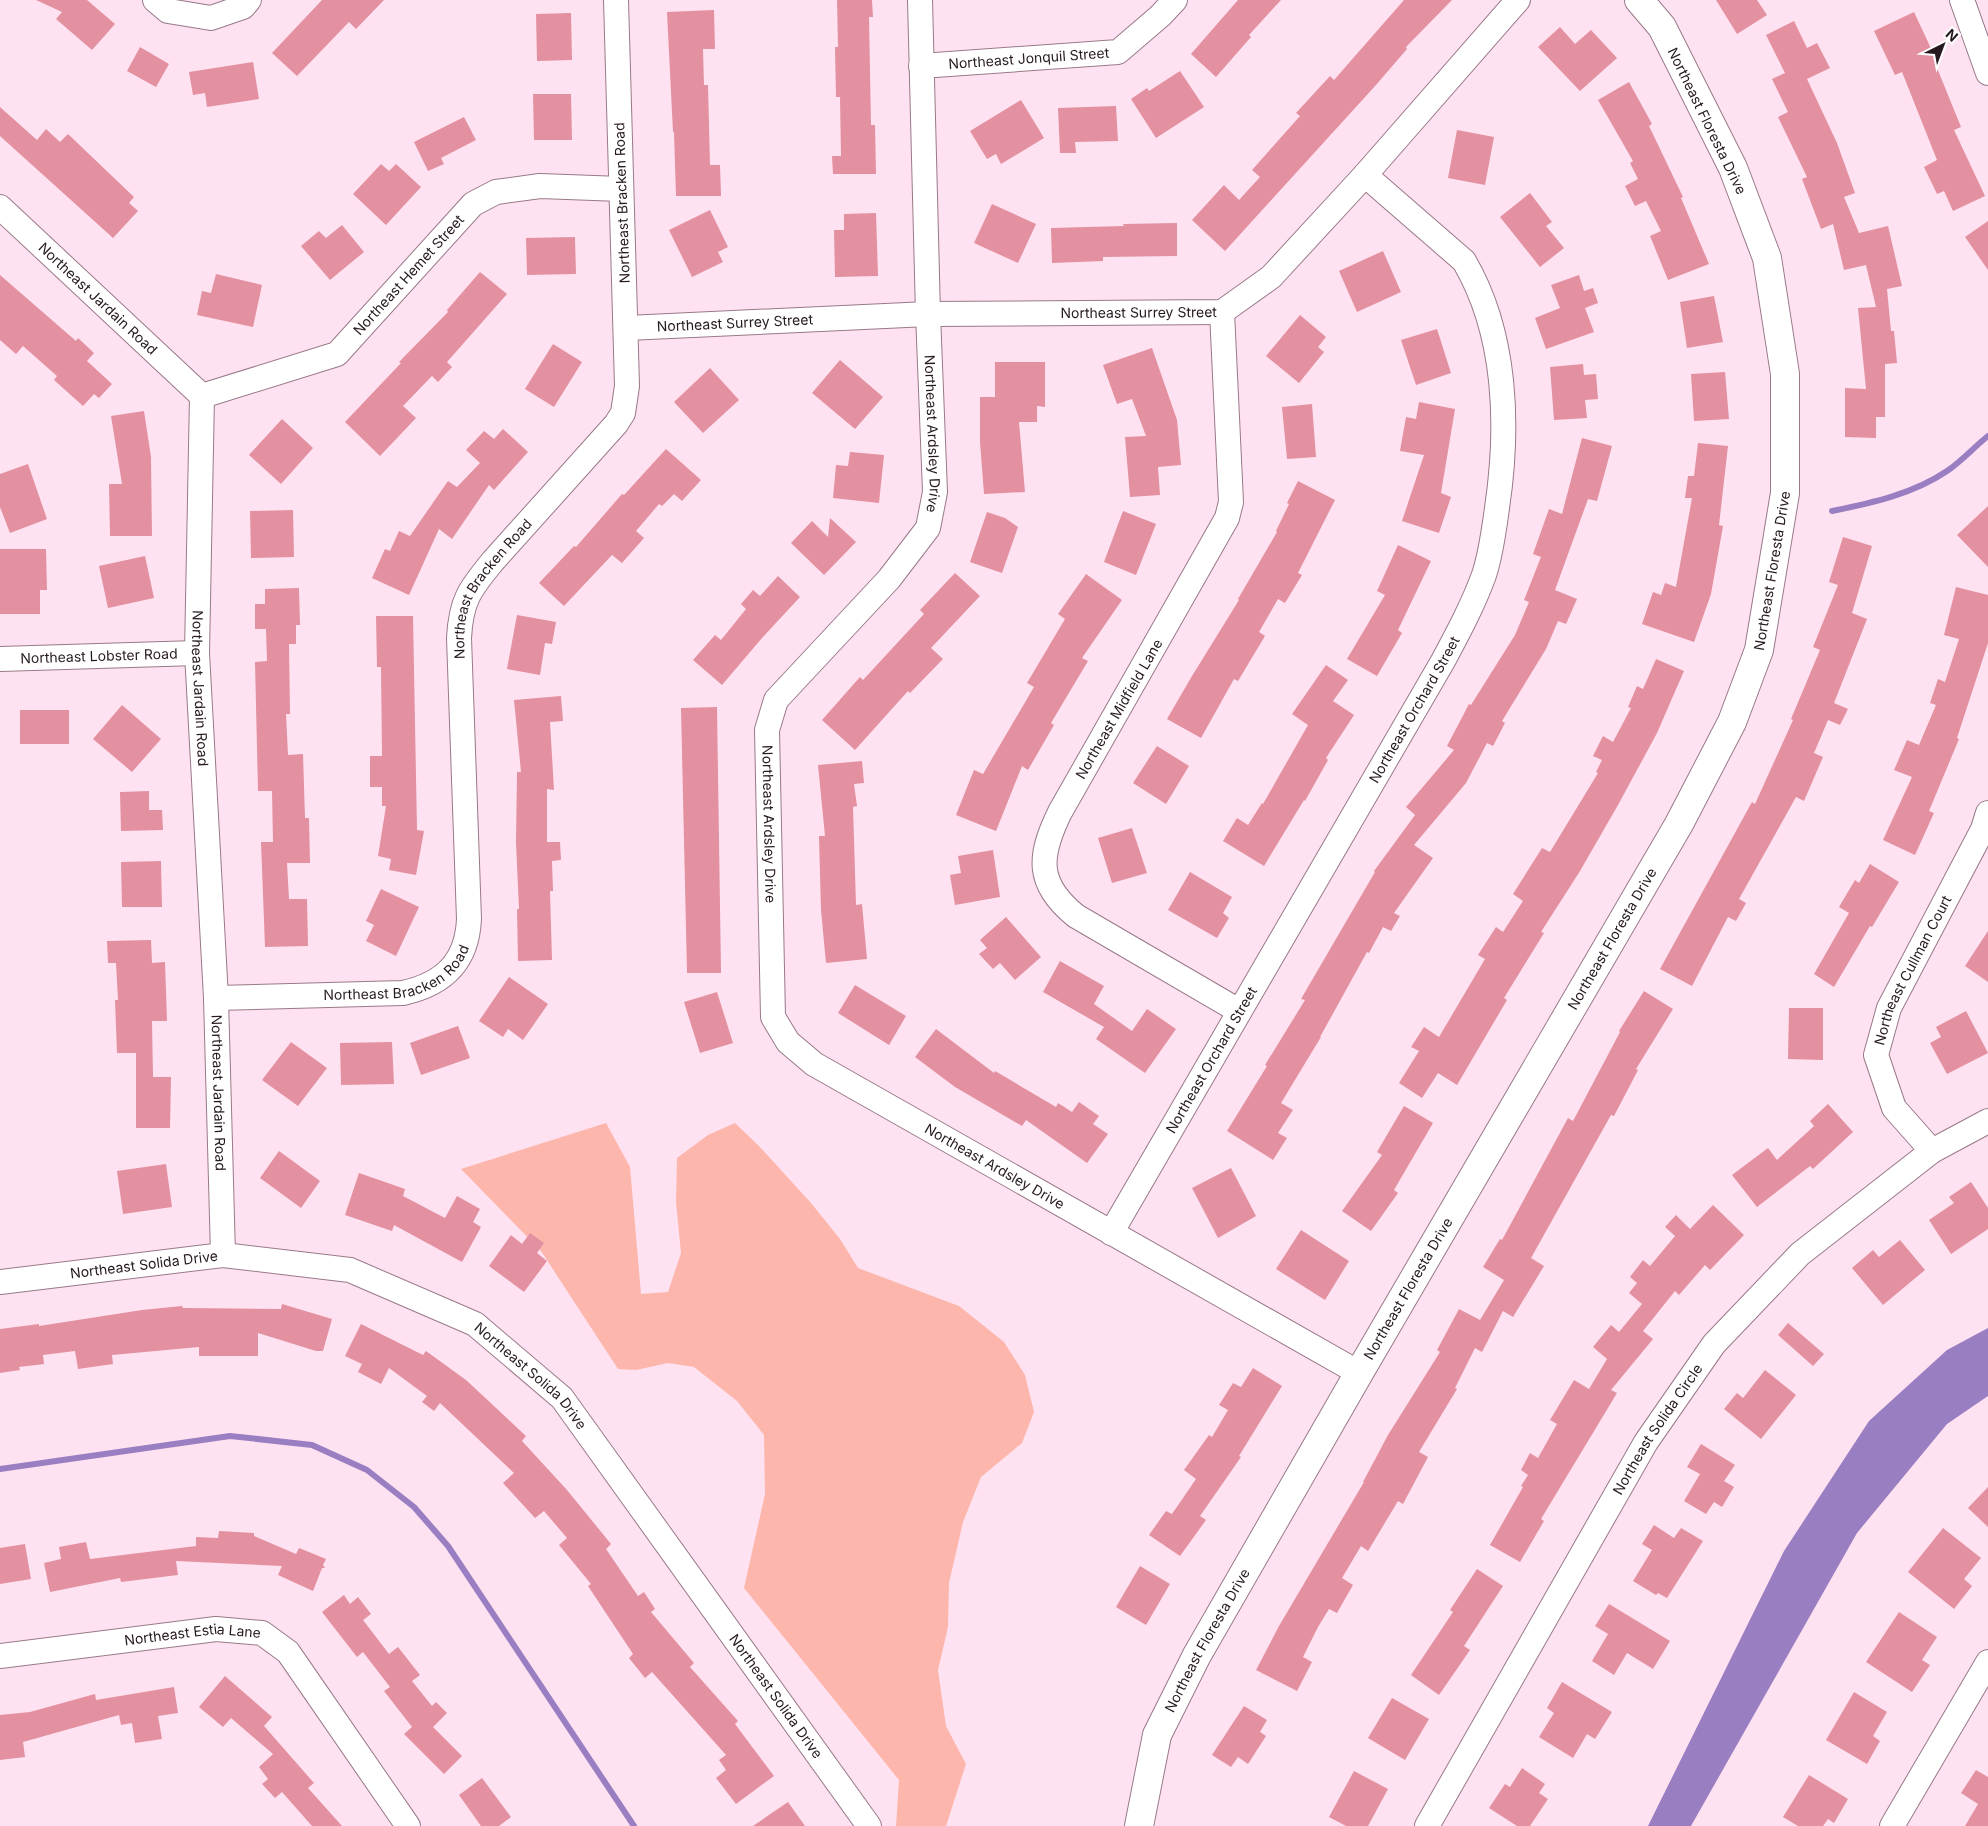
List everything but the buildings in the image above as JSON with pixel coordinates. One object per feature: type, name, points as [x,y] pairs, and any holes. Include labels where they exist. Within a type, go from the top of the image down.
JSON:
[{"type":"street","points":[[155,0],[168,11],[211,18],[243,7],[249,0]]},
{"type":"street","name":"Northeast Bracken Road","points":[[216,998],[402,993],[420,989],[434,982],[458,961],[465,946],[470,919],[459,638],[462,610],[475,583],[616,424],[623,413],[626,400],[627,328],[616,0]]},
{"type":"street","name":"Northeast Ardsley Drive","points":[[920,0],[928,314],[935,492],[928,528],[889,579],[776,700],[767,730],[773,1017],[788,1042],[814,1064],[1359,1373]]},
{"type":"street","name":"Northeast Jonquil Street","points":[[922,66],[1118,52],[1160,16],[1175,0]]},
{"type":"street","name":"Northeast Surrey Street","points":[[627,328],[928,314],[1222,312],[1271,277],[1366,175],[1518,0]]},
{"type":"street","name":"Northeast Floresta Drive","points":[[1139,1826],[1157,1734],[1197,1655],[1679,824],[1732,722],[1760,650],[1785,494],[1785,374],[1767,258],[1733,168],[1662,27],[1639,0]]},
{"type":"street","points":[[1962,0],[1988,72]]},
{"type":"street","name":"Northeast Orchard Street","points":[[1111,1233],[1443,661],[1469,612],[1484,574],[1494,529],[1503,455],[1504,420],[1500,376],[1493,335],[1476,286],[1464,261],[1366,175]]},
{"type":"street","name":"Northeast Hemet Street","points":[[202,396],[337,354],[473,204],[496,192],[540,186],[621,189]]},
{"type":"street","name":"Northeast Jardain Road","points":[[0,208],[202,396],[197,653],[216,998],[222,1255]]},
{"type":"street","name":"Northeast Midfield Lane","points":[[1222,312],[1231,502],[1228,518],[1060,812],[1049,834],[1043,859],[1048,881],[1063,906],[1076,916],[1239,1011]]},
{"type":"street","name":"Northeast Lobster Road","points":[[0,659],[197,653]]},
{"type":"street","name":"Northeast Cullman Court","points":[[1932,1151],[1894,1108],[1876,1055],[1889,1008],[1983,829],[1988,812]]},
{"type":"street","name":"Northeast Solida Circle","points":[[1427,1826],[1646,1442],[1714,1344],[1800,1254],[1932,1151],[1988,1121]]},
{"type":"street","name":"Northeast Solida Drive","points":[[0,1282],[222,1255],[350,1270],[475,1324],[562,1398],[868,1826]]},
{"type":"street","name":"Northeast Estia Lane","points":[[0,1656],[216,1629],[262,1633],[288,1652],[408,1826]]},
{"type":"street","points":[[1892,1826],[1988,1662]]},
{"type":"shaded area","points":[[606,1123],[630,1167],[641,1294],[668,1292],[681,1253],[676,1202],[677,1158],[708,1135],[735,1123],[759,1146],[811,1203],[840,1239],[858,1268],[959,1306],[1004,1342],[1025,1375],[1034,1412],[1022,1443],[981,1477],[963,1522],[949,1583],[948,1627],[938,1670],[946,1726],[966,1764],[946,1826],[896,1826],[899,1780],[744,1588],[765,1494],[764,1435],[737,1401],[694,1367],[668,1363],[636,1370],[618,1369],[541,1251],[461,1169]]},
{"type":"shaded area","points":[[1988,1328],[1988,1396],[1947,1424],[1857,1533],[1691,1826],[1648,1826],[1784,1551],[1869,1421],[1947,1350]]},
{"type":"waterway","points":[[1832,511],[1892,497],[1920,486],[1952,467],[1988,436]]},
{"type":"waterway","points":[[0,1469],[230,1436],[312,1445],[367,1470],[414,1507],[448,1546],[634,1826]]}]
